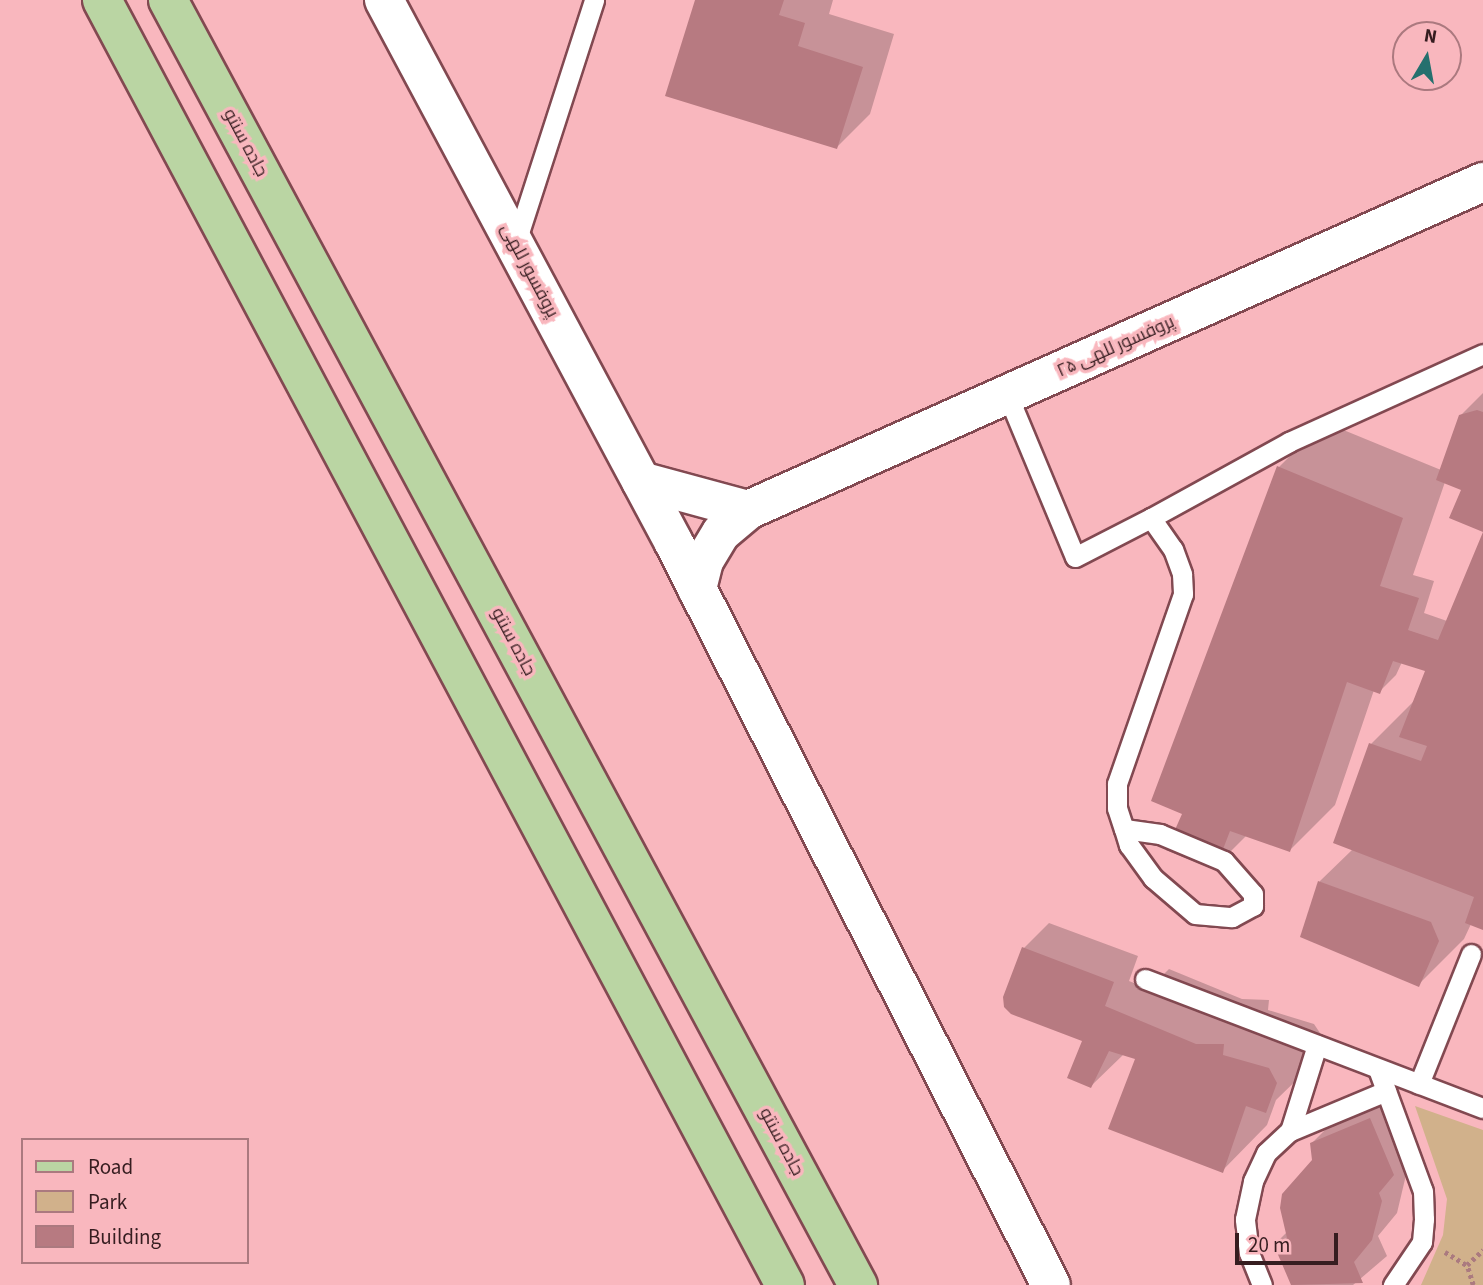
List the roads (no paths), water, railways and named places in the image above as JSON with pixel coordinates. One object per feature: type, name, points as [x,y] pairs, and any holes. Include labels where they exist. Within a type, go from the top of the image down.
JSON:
[{"type":"main road","points":[[102,0],[785,1285]]},
{"type":"main road","name":"جاده سنتو","points":[[168,0],[858,1285]]},
{"type":"street","name":"پروفسور للهی","points":[[384,0],[674,542],[1051,1285]]},
{"type":"street","name":"پروفسور للهی ۲۵","points":[[697,589],[705,561],[722,533],[748,510],[1483,182]]},
{"type":"street","points":[[641,481],[748,510]]},
{"type":"lane","points":[[515,245],[594,0]]},
{"type":"lane","points":[[1008,396],[1075,557],[1289,442],[1483,354]]},
{"type":"lane","points":[[1124,829],[1160,834],[1224,861],[1253,894],[1253,906],[1232,917],[1195,914],[1175,901],[1139,863],[1124,829],[1117,784],[1183,594],[1173,549],[1151,518]]},
{"type":"lane","points":[[1419,1084],[1471,954]]},
{"type":"lane","points":[[1145,979],[1483,1108]]},
{"type":"lane","points":[[1290,1131],[1317,1045]]},
{"type":"lane","points":[[1378,1069],[1423,1191],[1422,1242],[1393,1285]]},
{"type":"lane","points":[[1262,1285],[1249,1254],[1245,1219],[1253,1181],[1266,1153],[1290,1131],[1386,1091]]}]
